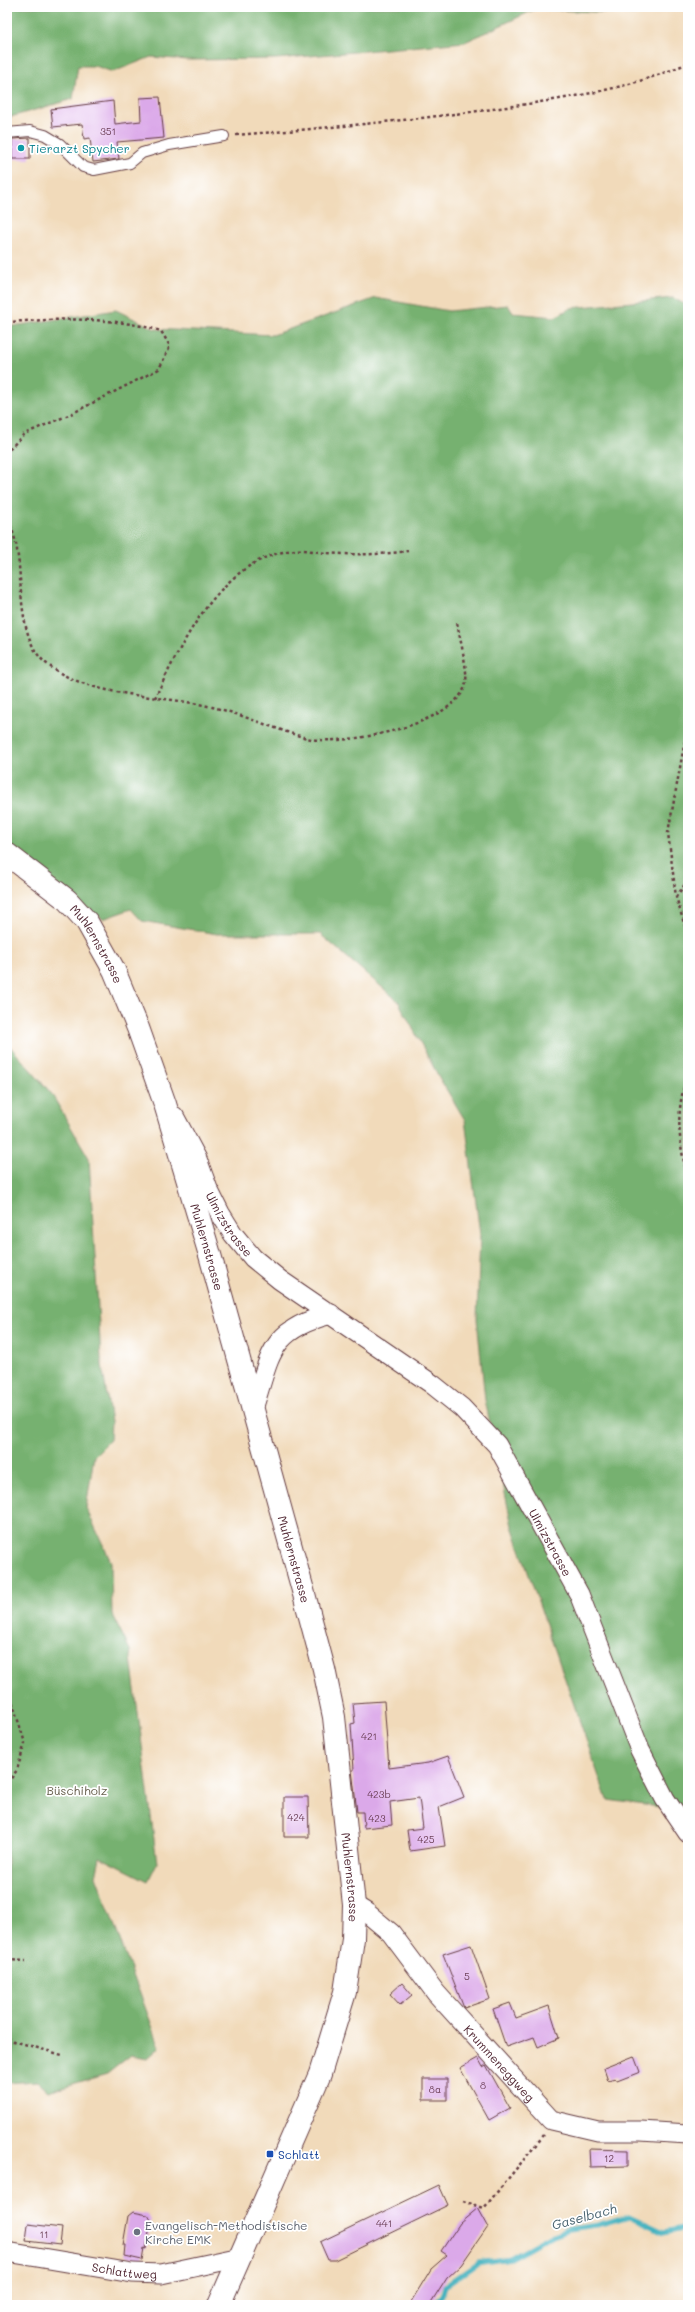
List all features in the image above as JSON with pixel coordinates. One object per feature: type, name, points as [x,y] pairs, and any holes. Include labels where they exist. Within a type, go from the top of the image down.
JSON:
[{"type":"street","name":"Muhlernstrasse","points":[[7,854],[67,900],[95,935],[126,999],[165,1104],[253,1409],[326,1676],[338,1744],[354,1905],[353,1939],[348,1974],[332,2041],[295,2136],[219,2305]]},
{"type":"street","name":"Ulmizstrasse","points":[[165,1104],[179,1123],[197,1159],[208,1189],[233,1234],[259,1262],[432,1384],[462,1408],[497,1445],[580,1594],[640,1750],[665,1799],[688,1833]]},
{"type":"street","points":[[253,1409],[272,1352],[281,1338],[292,1328],[307,1320],[331,1314]]},
{"type":"street","name":"Krummeneggweg","points":[[354,1905],[367,1913],[391,1933],[436,1993],[551,2120]]},
{"type":"street","points":[[551,2120],[598,2131],[641,2131],[688,2134]]},
{"type":"street","name":"Schlattweg","points":[[7,2252],[110,2270],[161,2274],[241,2257]]},
{"type":"lane","points":[[7,133],[30,131],[45,135],[60,144],[83,167],[94,170],[130,163],[142,153],[169,145],[224,136]]},
{"type":"path","points":[[224,136],[321,128],[462,113],[588,95],[663,74],[688,63]]},
{"type":"path","points":[[7,322],[64,318],[142,325],[161,331],[170,346],[159,369],[84,407],[24,434],[7,452]]},
{"type":"path","points":[[7,514],[17,549],[21,591],[30,642],[46,664],[80,682],[116,692],[211,707],[312,739],[346,740],[424,721],[447,710],[462,694],[466,681],[457,622]]},
{"type":"path","points":[[155,698],[176,654],[208,606],[240,571],[272,555],[296,549],[385,555],[408,551]]},
{"type":"path","points":[[688,724],[668,833],[676,897],[688,936]]},
{"type":"path","points":[[676,897],[688,880]]},
{"type":"path","points":[[688,1076],[681,1095],[680,1150],[688,1176]]},
{"type":"path","points":[[7,1685],[25,1743],[17,1770],[7,1784]]},
{"type":"path","points":[[7,1960],[26,1961]]},
{"type":"path","points":[[7,2039],[62,2055]]},
{"type":"path","points":[[463,2201],[484,2208],[542,2138],[551,2120]]},
{"type":"green space","points":[[7,7],[667,7],[634,14],[536,9],[465,42],[276,59],[188,60],[151,57],[113,72],[95,66],[78,66],[73,99],[7,118]]},
{"type":"green space","points":[[376,298],[449,311],[508,305],[513,313],[555,317],[571,308],[673,298],[688,306],[688,1815],[683,1810],[607,1800],[512,1526],[485,1400],[477,1319],[480,1234],[465,1120],[440,1079],[398,1001],[320,934],[217,934],[142,921],[131,909],[103,919],[7,855],[7,327],[116,310],[155,329],[273,335]]},
{"type":"green space","name":"Büschiholz","points":[[7,1043],[51,1093],[89,1158],[101,1358],[111,1422],[110,1440],[94,1456],[86,1508],[111,1562],[112,1614],[130,1650],[157,1863],[148,1881],[100,1857],[96,1876],[160,2047],[148,2058],[131,2055],[107,2074],[48,2091],[37,2081],[7,2083]]},
{"type":"building","points":[[160,97],[164,138],[117,142],[119,159],[93,162],[90,138],[84,139],[82,124],[53,127],[51,109],[113,101],[115,124],[141,121],[140,98]]},
{"type":"building","name":"Tierarzt Spycher","points":[[30,138],[30,159],[12,159],[12,139]]},
{"type":"building","points":[[384,1701],[389,1768],[428,1763],[448,1756],[464,1797],[439,1807],[445,1846],[410,1851],[407,1830],[423,1828],[419,1798],[390,1802],[392,1825],[364,1828],[363,1812],[357,1812],[352,1770],[354,1770],[351,1724],[355,1723],[353,1703]]},
{"type":"building","points":[[284,1797],[308,1797],[309,1837],[284,1837]]},
{"type":"building","points":[[471,1945],[490,1999],[464,2008],[443,1954]]},
{"type":"building","points":[[402,1983],[412,1995],[400,2005],[390,1994]]},
{"type":"building","points":[[510,2003],[516,2018],[549,2006],[559,2038],[538,2047],[534,2037],[506,2047],[493,2009]]},
{"type":"building","points":[[634,2056],[640,2072],[617,2081],[615,2078],[608,2080],[604,2068]]},
{"type":"building","points":[[478,2058],[483,2067],[486,2065],[510,2108],[489,2120],[460,2068]]},
{"type":"building","points":[[423,2079],[447,2079],[447,2100],[423,2100]]},
{"type":"building","points":[[589,2149],[628,2150],[628,2166],[590,2167]]},
{"type":"building","points":[[439,2185],[448,2205],[335,2260],[328,2260],[320,2242]]},
{"type":"building","points":[[478,2208],[488,2226],[461,2265],[447,2278],[430,2305],[409,2305],[431,2269],[447,2255],[441,2251],[460,2223]]},
{"type":"building","name":"Evangelisch-Methodistische Kirche EMK","points":[[133,2212],[148,2215],[151,2220],[146,2249],[144,2248],[142,2260],[124,2256],[125,2245],[123,2245],[128,2216]]},
{"type":"building","points":[[28,2224],[62,2228],[60,2245],[26,2241]]},
{"type":"waterway","name":"Gaselbach","points":[[433,2305],[442,2296],[445,2286],[478,2263],[510,2258],[552,2235],[569,2229],[597,2225],[629,2216],[664,2232],[688,2227]]},
{"type":"place","name":"Tierarzt Spycher","points":[[21,148]]},
{"type":"place","name":"Schlatt","points":[[270,2154]]},
{"type":"place","name":"Evangelisch-Methodistische Kirche EMK","points":[[137,2232]]}]
